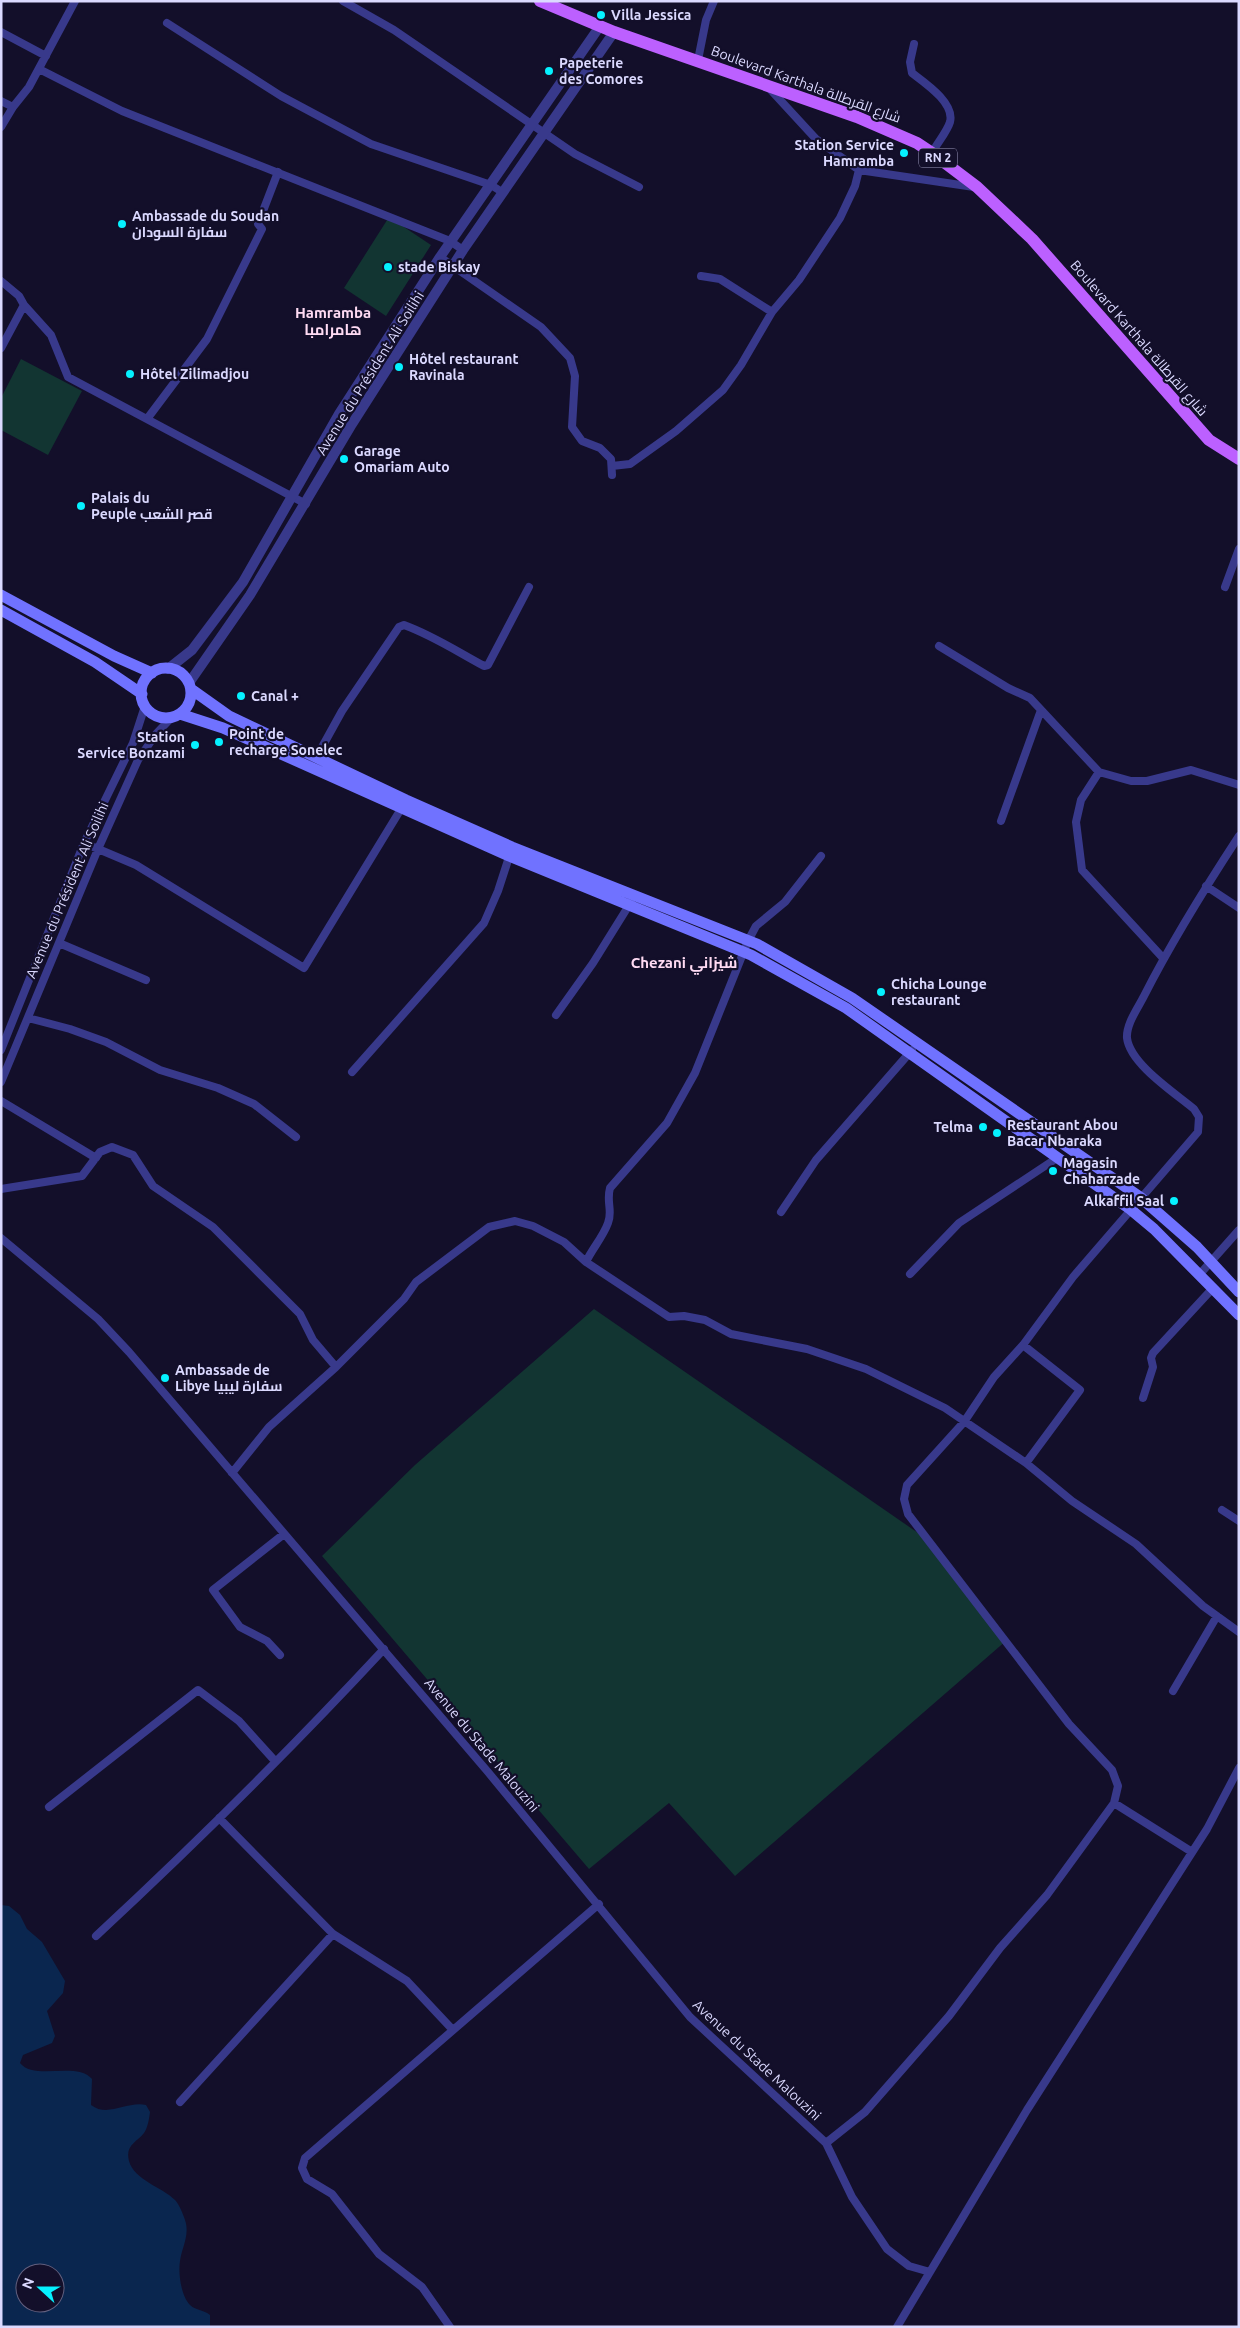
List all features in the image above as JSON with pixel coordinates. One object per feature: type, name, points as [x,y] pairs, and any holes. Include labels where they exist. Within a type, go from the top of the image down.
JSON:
[{"type":"main road","name":"Boulevard Karthala شارع القرطالة","points":[[540,1],[614,32],[698,60],[768,87],[872,123],[917,143],[977,187],[1032,238],[1209,440],[1239,459]]},
{"type":"main road","points":[[1,594],[114,656],[152,673]]},
{"type":"main road","points":[[1,610],[95,662],[143,700],[157,716],[176,716],[223,728],[631,901],[744,952],[846,1008],[1130,1209],[1200,1274],[1239,1315]]},
{"type":"main road","points":[[143,700],[144,683],[152,673],[168,669],[180,673],[190,686],[229,716],[316,758],[404,805]]},
{"type":"main road","points":[[176,716],[189,703],[190,686]]},
{"type":"main road","points":[[631,901],[748,941],[852,998],[1140,1197],[1211,1262],[1239,1292]]},
{"type":"street","points":[[1,127],[13,107],[29,88],[75,1]]},
{"type":"street","points":[[343,1],[394,30],[589,162],[639,187]]},
{"type":"street","points":[[698,60],[706,20],[714,1]]},
{"type":"street","points":[[168,23],[281,96],[371,144],[491,185],[502,192]]},
{"type":"street","name":"Avenue du Président Ali Soilihi","points":[[168,669],[192,650],[243,582],[339,414],[450,241],[491,185],[600,26]]},
{"type":"street","points":[[1,32],[46,56]]},
{"type":"street","name":"Avenue du Président Ali Soilihi","points":[[190,686],[250,595],[352,424],[464,250],[502,192],[614,32]]},
{"type":"street","points":[[914,44],[910,62],[912,73],[936,92],[950,113],[950,122],[932,153]]},
{"type":"street","points":[[39,69],[122,111],[450,241],[464,250]]},
{"type":"street","points":[[768,87],[816,139],[859,170],[977,187]]},
{"type":"street","points":[[1,101],[13,107]]},
{"type":"street","points":[[612,466],[630,464],[676,431],[715,399],[734,377],[772,312],[799,280],[840,218],[855,186],[859,170]]},
{"type":"street","points":[[147,419],[207,339],[262,229],[258,224],[278,172]]},
{"type":"street","points":[[440,257],[541,327],[570,358],[575,376],[572,427],[582,440],[600,448],[611,459],[612,475]]},
{"type":"street","points":[[701,276],[720,279],[772,312]]},
{"type":"street","points":[[1,281],[19,296],[24,305],[51,335],[68,377],[306,504]]},
{"type":"street","points":[[1,348],[24,305]]},
{"type":"street","points":[[1225,587],[1239,549]]},
{"type":"street","points":[[316,758],[342,711],[399,628],[404,625],[431,635],[484,666],[488,665],[529,587]]},
{"type":"street","points":[[939,646],[1008,688],[1030,698],[1080,749],[1099,772],[1131,781],[1147,780],[1191,770],[1239,785]]},
{"type":"street","name":"Avenue du Président Ali Soilihi","points":[[1,1050],[84,843],[133,743],[143,700]]},
{"type":"street","points":[[1001,821],[1041,710]]},
{"type":"street","name":"Avenue du Président Ali Soilihi","points":[[1,1082],[98,849],[138,760],[156,734],[176,716]]},
{"type":"street","points":[[1099,772],[1081,800],[1076,822],[1082,870],[1163,958]]},
{"type":"street","points":[[84,843],[136,865],[304,968],[404,805]]},
{"type":"street","points":[[826,2143],[865,2112],[949,2016],[1000,1948],[1047,1895],[1114,1803],[1118,1786],[1112,1770],[1069,1724],[908,1514],[904,1499],[907,1485],[964,1422],[994,1378],[1023,1345],[1073,1277],[1198,1132],[1200,1126],[1199,1118],[1194,1109],[1146,1069],[1132,1052],[1127,1038],[1130,1023],[1163,958],[1206,886],[1239,836]]},
{"type":"street","points":[[352,1072],[484,923],[498,891],[510,851]]},
{"type":"street","points":[[586,1262],[608,1224],[611,1210],[606,1199],[610,1188],[667,1123],[695,1073],[748,941],[756,926],[785,902],[821,856]]},
{"type":"street","points":[[1206,886],[1239,908]]},
{"type":"street","points":[[556,1014],[593,963],[631,901]]},
{"type":"street","points":[[59,943],[146,980]]},
{"type":"street","points":[[28,1018],[70,1029],[106,1042],[160,1070],[218,1088],[254,1104],[296,1137]]},
{"type":"street","points":[[781,1212],[816,1160],[918,1044]]},
{"type":"street","points":[[1,1101],[96,1158]]},
{"type":"street","points":[[1,1189],[82,1176],[100,1152],[112,1147],[133,1155],[153,1186],[213,1227],[300,1314],[313,1340],[336,1367]]},
{"type":"street","points":[[910,1274],[959,1223],[1057,1158]]},
{"type":"street","points":[[232,1473],[269,1428],[336,1367],[404,1299],[416,1282],[489,1227],[515,1221],[533,1226],[564,1242],[586,1262],[669,1317],[684,1316],[705,1320],[731,1334],[807,1349],[866,1369],[945,1408],[1026,1463],[1072,1502],[1136,1544],[1217,1616],[1239,1632]]},
{"type":"street","points":[[1200,1274],[1239,1230]]},
{"type":"street","name":"Avenue du Stade Malouzini","points":[[1,1238],[98,1319],[129,1352],[384,1649],[599,1904],[690,2017],[826,2143],[852,2198],[887,2249],[909,2266],[930,2272]]},
{"type":"street","points":[[1143,1398],[1153,1367],[1151,1358],[1153,1352],[1213,1288]]},
{"type":"street","points":[[1023,1345],[1080,1390],[1026,1463]]},
{"type":"street","points":[[1222,1510],[1239,1521]]},
{"type":"street","points":[[280,1655],[267,1641],[240,1627],[213,1590],[284,1534]]},
{"type":"street","points":[[1173,1691],[1217,1616]]},
{"type":"street","points":[[96,1936],[173,1865],[275,1760],[324,1714],[384,1649]]},
{"type":"street","points":[[49,1806],[198,1690],[239,1721],[275,1760]]},
{"type":"street","points":[[897,2327],[1026,2110],[1192,1852],[1239,1768]]},
{"type":"street","points":[[1114,1803],[1192,1852]]},
{"type":"street","points":[[218,1818],[333,1934],[407,1981],[452,2029]]},
{"type":"street","points":[[450,2327],[422,2287],[379,2254],[332,2194],[307,2179],[302,2168],[305,2158],[452,2029],[599,1904]]},
{"type":"street","points":[[180,2102],[333,1934]]},
{"type":"green space","name":"stade Biskay","points":[[389,217],[431,245],[386,316],[344,288]]},
{"type":"green space","points":[[21,359],[82,391],[48,455],[1,430],[1,398]]},
{"type":"green space","points":[[594,1309],[921,1535],[1007,1640],[735,1876],[669,1803],[589,1869],[322,1556],[415,1465]]},
{"type":"water","points":[[1,1905],[9,1906],[20,1915],[27,1929],[42,1942],[65,1981],[63,1993],[47,2011],[55,2036],[52,2043],[23,2055],[20,2063],[26,2068],[35,2071],[76,2071],[85,2074],[92,2079],[91,2105],[97,2109],[111,2110],[131,2105],[146,2105],[150,2112],[147,2126],[144,2133],[130,2148],[129,2161],[136,2173],[169,2195],[181,2209],[187,2231],[179,2266],[182,2290],[190,2305],[210,2315],[210,2327],[1,2327]]},
{"type":"place","name":"Villa Jessica","points":[[601,15]]},
{"type":"place","name":"Papeterie des Comores","points":[[549,71]]},
{"type":"place","name":"Station Service Hamramba","points":[[904,153]]},
{"type":"place","name":"Ambassade du Soudan سفارة السودان","points":[[122,224]]},
{"type":"place","name":"stade Biskay","points":[[388,267]]},
{"type":"place","name":"Hôtel restaurant Ravinala","points":[[399,367]]},
{"type":"place","name":"Hôtel Zilimadjou","points":[[130,374]]},
{"type":"place","name":"Garage Omariam Auto","points":[[344,459]]},
{"type":"place","name":"Palais du Peuple قصر الشعب","points":[[81,506]]},
{"type":"place","name":"Canal +","points":[[241,696]]},
{"type":"place","name":"Point de recharge Sonelec","points":[[219,742]]},
{"type":"place","name":"Station Service Bonzami","points":[[195,745]]},
{"type":"place","name":"Chicha Lounge restaurant","points":[[881,992]]},
{"type":"place","name":"Telma","points":[[983,1127]]},
{"type":"place","name":"Restaurant Abou Bacar Nbaraka","points":[[997,1133]]},
{"type":"place","name":"Magasin Chaharzade","points":[[1053,1171]]},
{"type":"place","name":"Alkaffil Saal","points":[[1174,1201]]},
{"type":"place","name":"Ambassade de Libye سفارة ليبيا","points":[[165,1378]]},
{"type":"district","name":"Hamramba هامرامبا","points":[[333,322]]},
{"type":"district","name":"Chezani شيزاني","points":[[684,963]]}]
